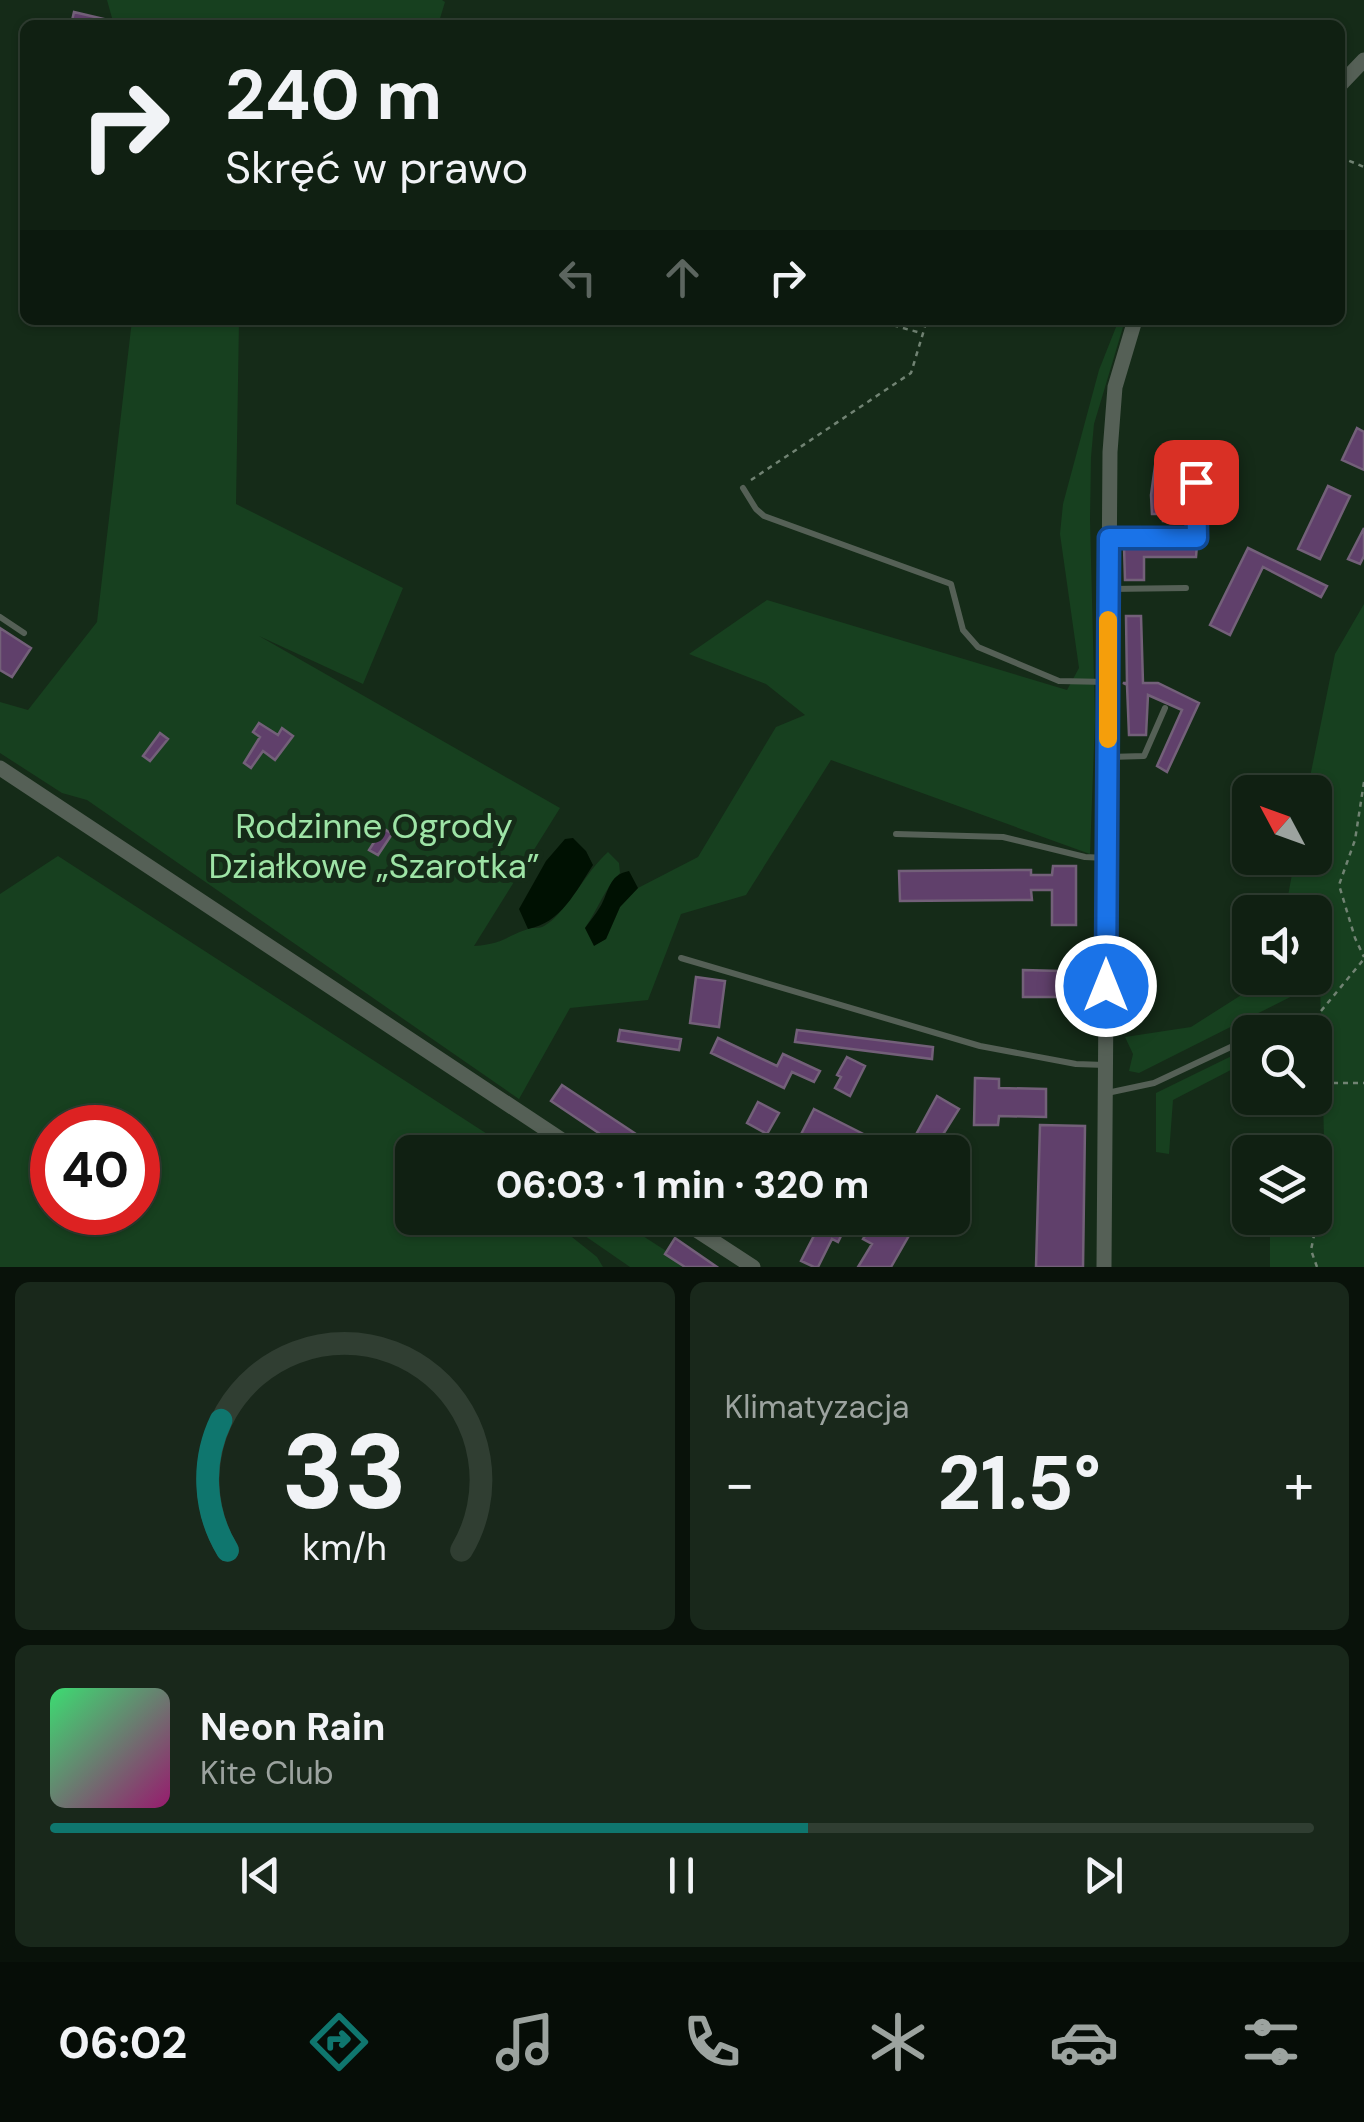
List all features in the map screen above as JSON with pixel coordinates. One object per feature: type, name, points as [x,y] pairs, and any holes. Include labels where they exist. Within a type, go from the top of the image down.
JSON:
[{"type":"street","points":[[1345,80],[1364,60]]},
{"type":"street","points":[[1104,1267],[1110,452],[1114,387],[1133,325]]},
{"type":"street","points":[[0,768],[554,1135]]},
{"type":"street","points":[[704,1235],[753,1267]]},
{"type":"lane","points":[[1109,538],[1197,538],[1196,482]]},
{"type":"lane","points":[[743,488],[764,516],[951,584],[963,630],[978,647],[1059,682],[1108,682]]},
{"type":"lane","points":[[1109,589],[1186,588]]},
{"type":"lane","points":[[0,617],[24,633]]},
{"type":"lane","points":[[1108,758],[1144,756],[1165,708]]},
{"type":"lane","points":[[896,834],[1004,837],[1086,858],[1107,858]]},
{"type":"lane","points":[[680,958],[980,1046],[1076,1064],[1106,1065]]},
{"type":"lane","points":[[1106,1093],[1154,1083],[1232,1046]]},
{"type":"path","points":[[892,325],[923,334]]},
{"type":"path","points":[[743,488],[911,373],[926,325]]},
{"type":"path","points":[[1321,1011],[1364,958],[1339,885],[1355,840],[1364,782]]},
{"type":"path","points":[[1332,1083],[1364,1083]]},
{"type":"path","points":[[1314,1235],[1311,1250],[1317,1267]]},
{"type":"green space","points":[[107,0],[445,2],[440,20],[113,20]]},
{"type":"green space","name":"Rodzinne Ogrody Działkowe „Szarotka”","points":[[131,325],[239,325],[236,504],[403,588],[363,684],[259,636],[560,808],[474,946],[544,926],[608,852],[619,863],[620,873],[585,928],[594,945],[606,939],[620,907],[638,888],[698,857],[776,727],[805,715],[766,684],[689,654],[767,600],[1067,690],[1079,668],[1060,534],[1063,504],[1099,370],[1117,325],[1123,327],[1094,424],[1091,457],[1095,719],[1090,854],[831,760],[746,895],[681,914],[648,1000],[570,1008],[519,1099],[87,800],[62,793],[0,753],[0,702],[28,710],[97,622]]},
{"type":"green space","points":[[1364,604],[1364,1267],[1270,1267],[1270,1235],[1332,1235],[1332,1135],[1324,1135],[1323,1115],[1332,1115],[1332,1015],[1321,1015],[1320,995],[1332,995],[1332,895],[1288,895],[1292,875],[1332,875],[1332,775],[1310,775],[1335,654]]},
{"type":"green space","points":[[58,856],[489,1135],[395,1135],[395,1235],[569,1235],[597,1257],[603,1267],[0,1267],[0,894]]},
{"type":"green space","points":[[1241,995],[1294,995],[1254,1015],[1232,1015],[1232,1026],[1139,1073],[1129,1071],[1133,1054],[1125,1037],[1191,1027]]},
{"type":"green space","points":[[1232,1056],[1232,1069],[1173,1100],[1169,1154],[1156,1152],[1156,1093]]},
{"type":"green space","points":[[584,1235],[641,1235],[691,1267],[630,1267]]},
{"type":"shaded area","points":[[573,838],[593,865],[559,913],[528,929],[519,909],[546,861],[565,839]]},
{"type":"shaded area","points":[[629,871],[638,888],[620,907],[606,939],[594,946],[585,928],[613,880]]},
{"type":"building","points":[[74,12],[108,20],[72,20]]},
{"type":"building","points":[[1357,428],[1364,432],[1364,470],[1342,460]]},
{"type":"building","points":[[1155,466],[1177,470],[1177,478],[1181,478],[1180,514],[1172,521],[1163,521],[1163,514],[1152,514]]},
{"type":"building","points":[[1328,486],[1350,496],[1320,559],[1298,549]]},
{"type":"building","points":[[1364,528],[1364,556],[1360,564],[1348,559]]},
{"type":"building","points":[[1197,545],[1196,557],[1144,557],[1144,580],[1125,580],[1124,546]]},
{"type":"building","points":[[1248,548],[1327,586],[1321,597],[1263,567],[1230,635],[1210,625]]},
{"type":"building","points":[[1126,616],[1141,616],[1143,683],[1158,683],[1199,703],[1167,772],[1157,766],[1182,710],[1148,695],[1146,735],[1129,735],[1127,685],[1123,683],[1127,683]]},
{"type":"building","points":[[0,628],[31,648],[12,677],[0,670]]},
{"type":"building","points":[[259,723],[278,735],[282,728],[293,736],[275,760],[263,751],[251,768],[244,763],[260,737],[253,732]]},
{"type":"building","points":[[160,733],[168,739],[150,761],[143,756]]},
{"type":"building","points":[[383,828],[392,834],[378,855],[369,850]]},
{"type":"building","points":[[1053,866],[1076,866],[1076,925],[1052,925],[1052,890],[1031,890],[1032,900],[900,901],[899,871],[1031,870],[1031,875],[1052,875]]},
{"type":"building","points":[[1023,970],[1060,971],[1058,997],[1023,997]]},
{"type":"building","points":[[696,977],[725,981],[719,1027],[690,1023]]},
{"type":"building","points":[[620,1030],[681,1039],[679,1050],[618,1041]]},
{"type":"building","points":[[797,1030],[933,1047],[932,1059],[795,1042]]},
{"type":"building","points":[[718,1038],[777,1066],[783,1054],[820,1071],[814,1082],[792,1072],[784,1088],[711,1053]]},
{"type":"building","points":[[847,1057],[865,1066],[850,1096],[835,1088]]},
{"type":"building","points":[[975,1078],[999,1079],[999,1088],[1046,1089],[1046,1117],[999,1116],[998,1125],[974,1125]]},
{"type":"building","points":[[562,1085],[638,1135],[602,1135],[551,1101]]},
{"type":"building","points":[[937,1096],[959,1109],[943,1135],[916,1135]]},
{"type":"building","points":[[758,1102],[779,1113],[767,1134],[747,1123]]},
{"type":"building","points":[[814,1109],[865,1135],[801,1135]]},
{"type":"building","points":[[1040,1125],[1085,1126],[1083,1267],[1036,1267]]},
{"type":"building","points":[[814,1235],[842,1235],[838,1242],[832,1239],[818,1267],[801,1261]]},
{"type":"building","points":[[865,1235],[909,1235],[891,1267],[858,1267],[872,1244],[863,1239]]},
{"type":"building","points":[[675,1238],[717,1267],[685,1267],[665,1254]]},
{"type":"slow traffic","points":[[1108,620],[1108,739]]},
{"type":"route","points":[[1106,986],[1109,538],[1197,538],[1196,482]]}]
